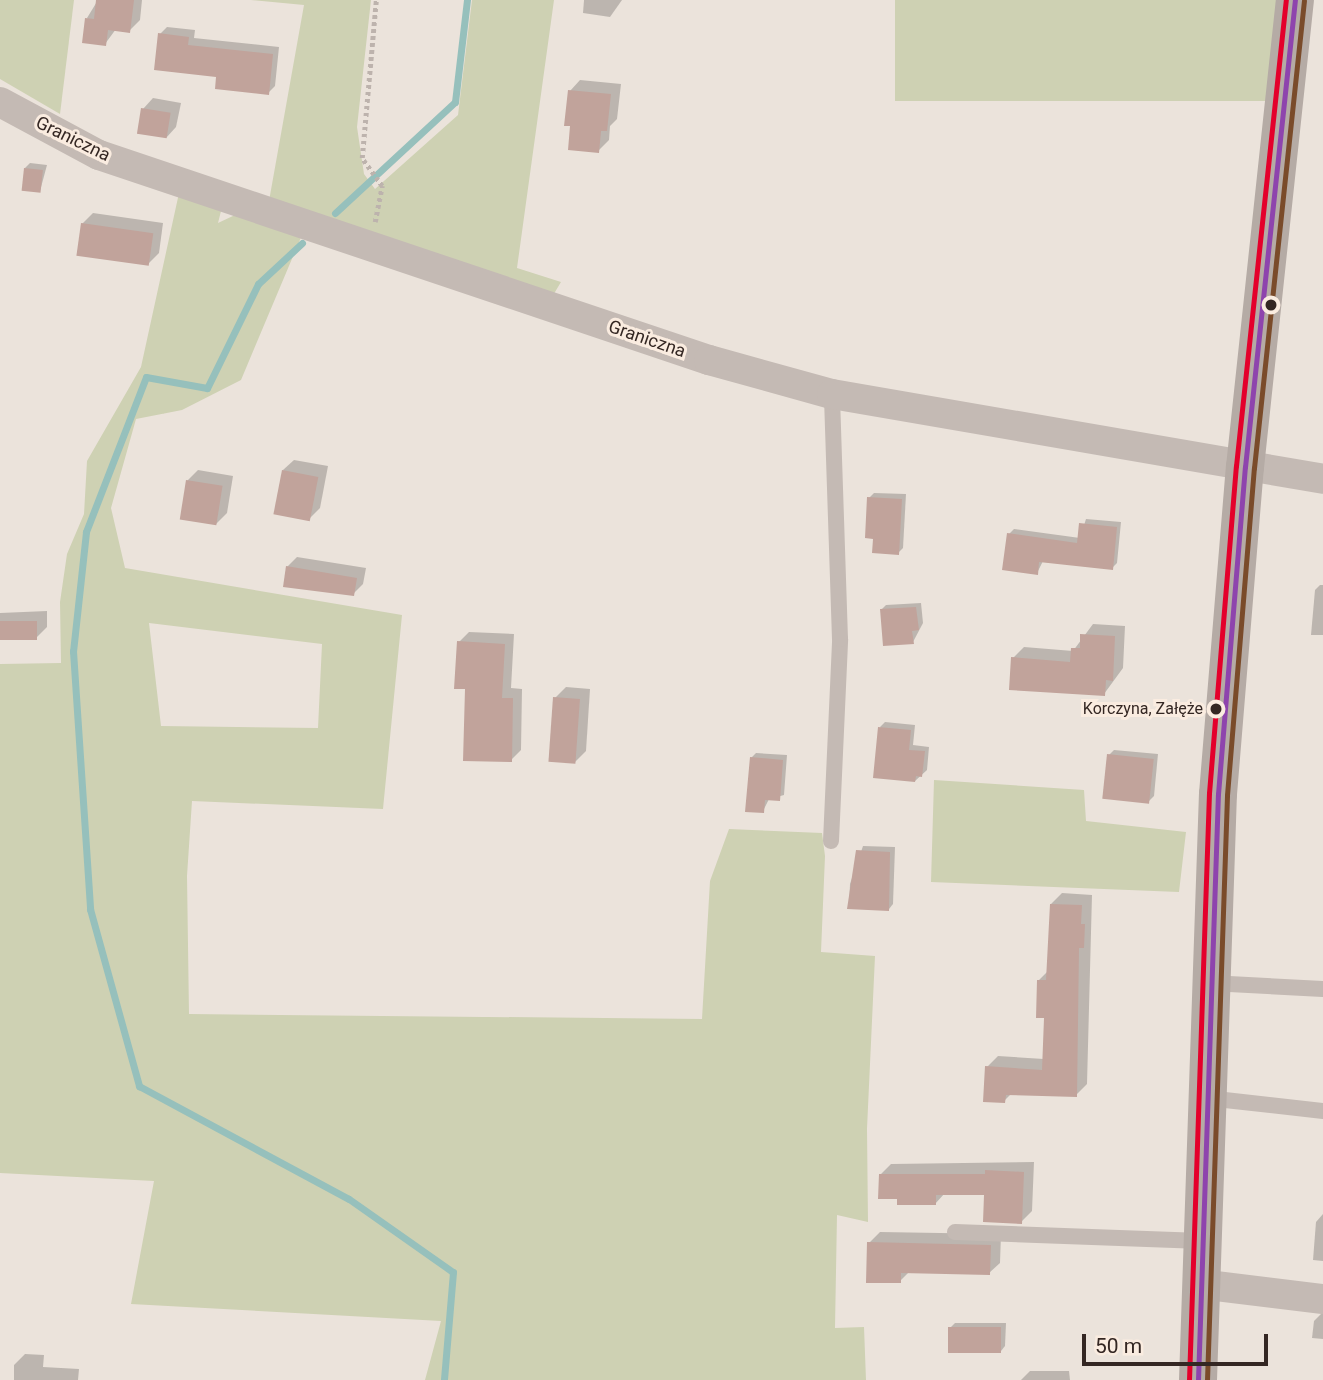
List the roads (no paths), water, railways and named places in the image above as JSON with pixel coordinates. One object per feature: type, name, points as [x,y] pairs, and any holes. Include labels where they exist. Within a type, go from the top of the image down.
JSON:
[{"type":"main road","points":[[1198,1380],[1205,1098],[1218,793],[1245,467],[1295,0]]},
{"type":"street","name":"Graniczna","points":[[0,102],[99,155],[709,360],[832,394],[1323,479]]},
{"type":"street","points":[[1200,1284],[1323,1299]]},
{"type":"lane","points":[[831,841],[841,639],[832,394]]},
{"type":"lane","points":[[1210,983],[1323,989]]},
{"type":"lane","points":[[1205,1098],[1323,1111]]},
{"type":"lane","points":[[955,1232],[1202,1241]]},
{"type":"waterway","points":[[335,213],[455,102],[467,0]]},
{"type":"waterway","points":[[302,243],[258,284],[207,388],[146,377],[86,532],[73,651],[90,909],[139,1086],[349,1199],[453,1272],[444,1380]]},
{"type":"place","name":"Korczyna, Załęże","points":[[1216,709]]}]
